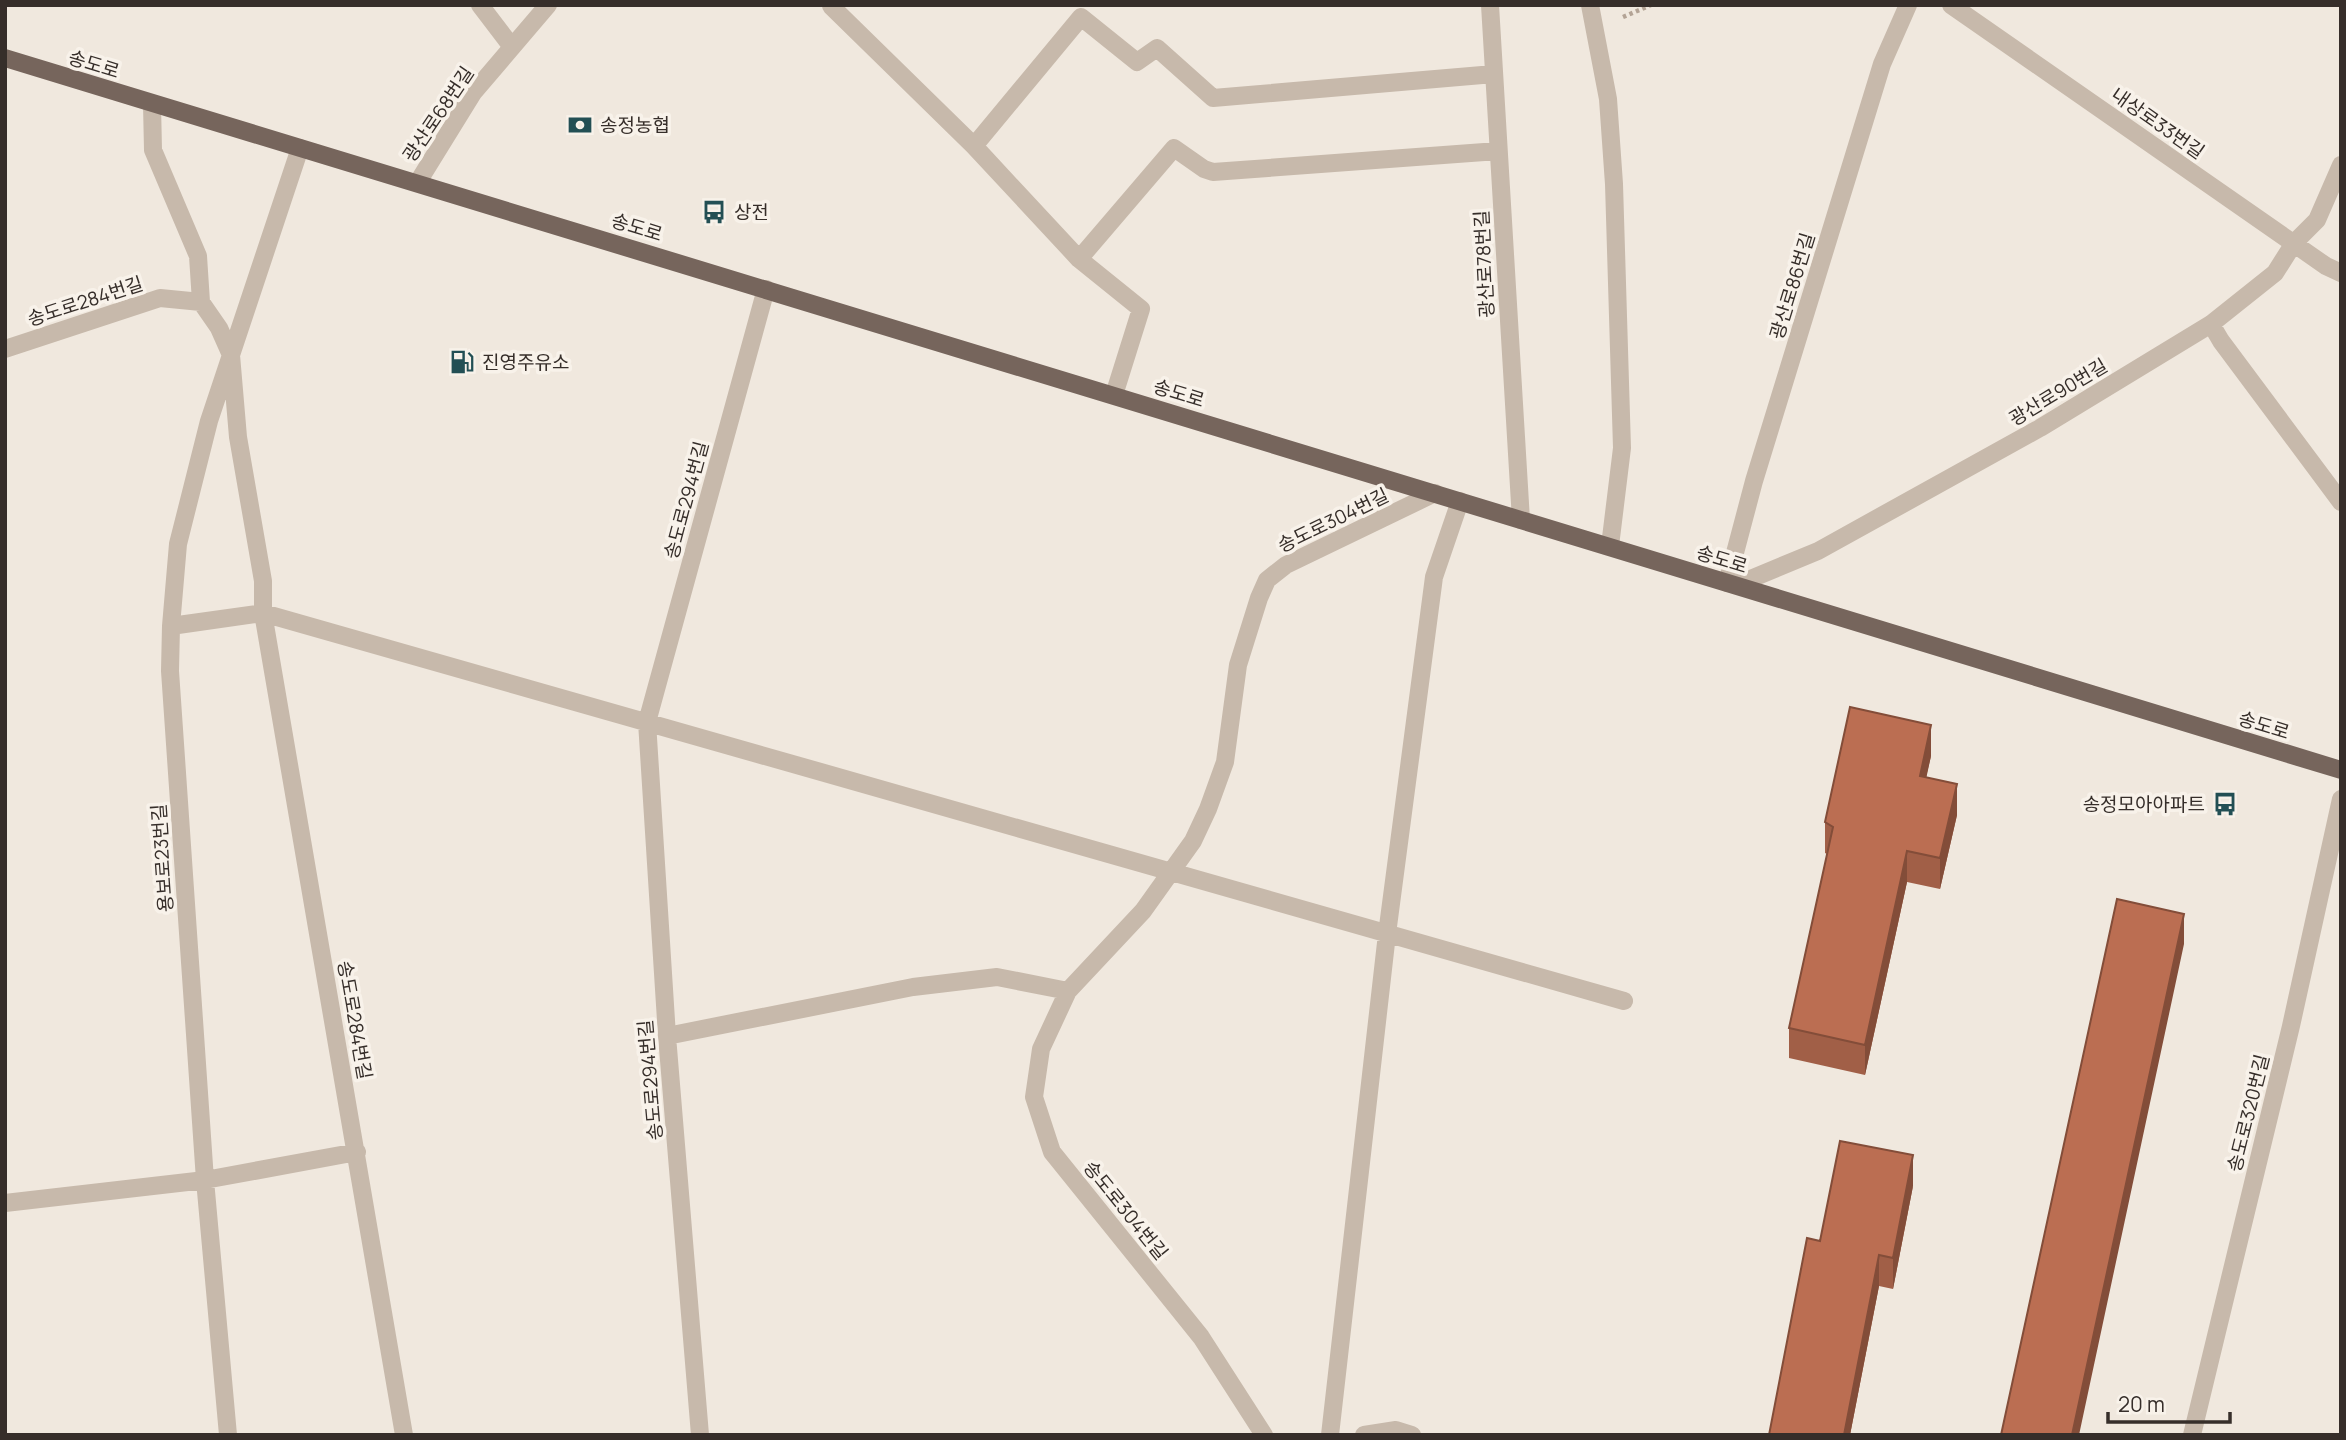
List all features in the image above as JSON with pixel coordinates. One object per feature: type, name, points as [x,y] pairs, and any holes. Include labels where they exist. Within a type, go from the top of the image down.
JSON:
[{"type":"main road","name":"송도로","points":[[5,58],[2341,770]]},
{"type":"street","points":[[480,5],[512,47]]},
{"type":"street","name":"광산로68번길","points":[[418,182],[473,93],[548,5]]},
{"type":"street","name":"광산로78번길","points":[[1490,5],[1521,520]]},
{"type":"street","points":[[1590,5],[1608,99],[1616,239],[1622,448],[1610,546]]},
{"type":"street","name":"광산로86번길","points":[[1732,584],[1754,481],[1882,64],[1908,5]]},
{"type":"street","name":"내상로33번길","points":[[1951,5],[2326,266],[2341,273]]},
{"type":"street","points":[[831,6],[974,146],[1079,259],[1141,309],[1115,395]]},
{"type":"street","points":[[974,146],[1081,18],[1137,62],[1157,48],[1213,98],[1494,74]]},
{"type":"street","points":[[152,104],[153,150],[198,256],[201,302],[219,328],[231,355]]},
{"type":"street","name":"용보로23번길","points":[[228,1435],[205,1180],[170,671],[172,626],[178,544],[209,421],[300,148]]},
{"type":"street","points":[[1079,259],[1174,148],[1204,169],[1213,172],[1499,151]]},
{"type":"street","name":"광산로90번길","points":[[1732,584],[1818,551],[2040,428],[2211,324],[2275,273],[2294,243],[2318,220],[2341,165]]},
{"type":"street","name":"송도로294번길","points":[[700,1435],[667,1036],[647,722],[766,289]]},
{"type":"street","name":"송도로284번길","points":[[5,349],[160,298],[201,302]]},
{"type":"street","points":[[2211,324],[2341,502]]},
{"type":"street","name":"송도로284번길","points":[[231,355],[237,437],[263,581],[263,613],[404,1435]]},
{"type":"street","name":"송도로304번길","points":[[1264,1435],[1201,1337],[1052,1152],[1034,1097],[1041,1049],[1068,991],[1143,911],[1193,841],[1225,762],[1238,665],[1267,580],[1286,565],[1435,493]]},
{"type":"street","points":[[1330,1435],[1387,934],[1434,577],[1460,501]]},
{"type":"street","points":[[172,626],[263,613],[1624,1001]]},
{"type":"street","name":"송도로320번길","points":[[2192,1435],[2291,1026],[2341,799]]},
{"type":"street","points":[[667,1036],[913,986],[997,977],[1068,991]]},
{"type":"street","points":[[5,1203],[205,1180],[357,1152]]},
{"type":"street","points":[[1364,1435],[1396,1430],[1412,1435]]},
{"type":"building","points":[[1850,707],[1931,725],[1920,776],[1957,784],[1940,858],[1907,851],[1865,1045],[1789,1028],[1833,827],[1825,822]]},
{"type":"building","points":[[2117,899],[2184,914],[2072,1435],[2001,1435]]},
{"type":"building","points":[[1840,1141],[1913,1155],[1893,1258],[1879,1255],[1844,1435],[1769,1435],[1807,1238],[1820,1241]]},
{"type":"place","name":"송정농협","points":[[580,125]]},
{"type":"place","name":"상전","points":[[714,212]]},
{"type":"place","name":"진영주유소","points":[[462,362]]},
{"type":"place","name":"송정모아아파트","points":[[2225,804]]}]
